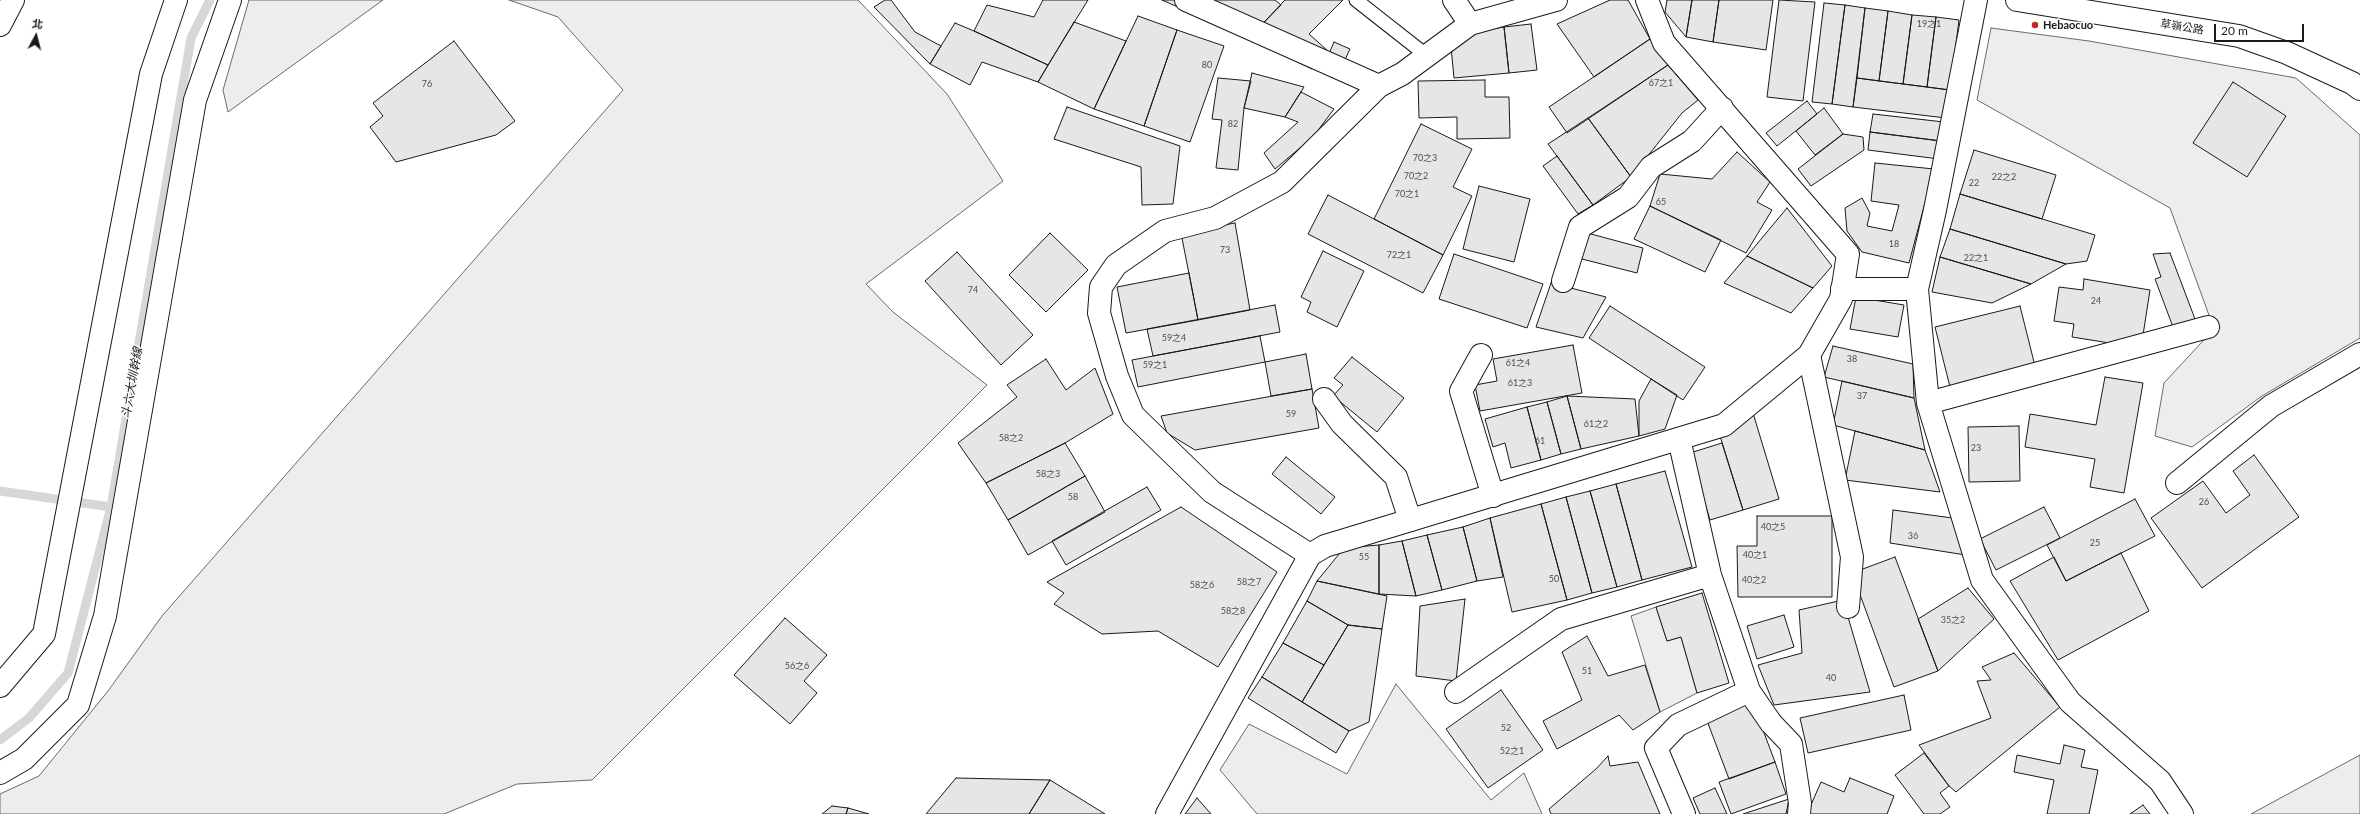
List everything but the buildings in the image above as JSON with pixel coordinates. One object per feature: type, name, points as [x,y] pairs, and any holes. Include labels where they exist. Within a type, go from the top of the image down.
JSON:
[{"type":"main road","points":[[0,25],[13,0]]},
{"type":"main road","points":[[0,686],[44,634],[151,74],[176,0]]},
{"type":"main road","points":[[0,773],[24,759],[78,706],[105,616],[195,100],[230,0]]},
{"type":"main road","points":[[1186,0],[1379,86]]},
{"type":"main road","points":[[1454,0],[1470,24]]},
{"type":"main road","points":[[1310,555],[1212,492],[1133,415],[1116,376],[1099,313],[1101,287],[1116,265],[1165,231],[1215,218],[1282,182],[1379,86],[1402,74],[1470,24],[1556,0]]},
{"type":"main road","points":[[1166,814],[1310,555],[1325,546],[1724,425],[1809,355],[1841,299],[1848,254],[1664,43],[1647,0]]},
{"type":"main road","points":[[1976,0],[1935,210],[1917,289],[1928,403],[1982,580],[2070,702],[2160,781],[2182,814]]},
{"type":"main road","name":"草嶺公路","points":[[2017,0],[2239,36],[2287,53],[2352,83],[2360,89]]},
{"type":"main road","points":[[1563,281],[1580,227],[1628,197],[1651,167],[1692,141],[1722,108]]},
{"type":"main road","points":[[1842,289],[1917,289]]},
{"type":"main road","points":[[1928,403],[2208,327]]},
{"type":"main road","points":[[2177,483],[2271,406],[2360,354]]},
{"type":"main road","points":[[1481,355],[1461,392],[1493,496]]},
{"type":"main road","points":[[1809,355],[1852,557],[1848,607]]},
{"type":"main road","points":[[1324,399],[1342,424],[1396,477],[1410,520]]},
{"type":"main road","points":[[1679,439],[1710,575],[1749,691],[1772,723],[1791,744],[1800,803],[1799,814]]},
{"type":"main road","points":[[1456,692],[1560,619],[1710,575]]},
{"type":"main road","points":[[1684,814],[1656,748],[1678,725],[1749,691]]},
{"type":"lane","points":[[1356,0],[1426,55]]},
{"type":"shaded area","points":[[249,0],[383,0],[228,112],[223,90]]},
{"type":"shaded area","points":[[509,0],[858,0],[947,94],[1003,181],[866,284],[893,312],[987,385],[592,780],[517,784],[444,814],[0,814],[0,794],[39,776],[108,691],[162,616],[623,90],[558,17]]},
{"type":"shaded area","points":[[1991,28],[2089,41],[2296,78],[2360,135],[2360,338],[2262,396],[2192,447],[2155,436],[2164,383],[2214,329],[2170,208],[1977,100]]},
{"type":"shaded area","points":[[1656,607],[1667,641],[1681,637],[1697,693],[1660,712],[1631,616]]},
{"type":"shaded area","points":[[1396,684],[1491,800],[1524,773],[1542,814],[1257,814],[1220,770],[1249,724],[1347,774]]},
{"type":"shaded area","points":[[2360,755],[2360,814],[2251,814]]},
{"type":"waterway","name":"斗六大圳幹線","points":[[0,740],[29,718],[68,673],[111,507],[191,38],[210,0]]},
{"type":"waterway","points":[[0,491],[111,507]]},
{"type":"place","name":"Hebaocuo","points":[[2035,25]]}]
